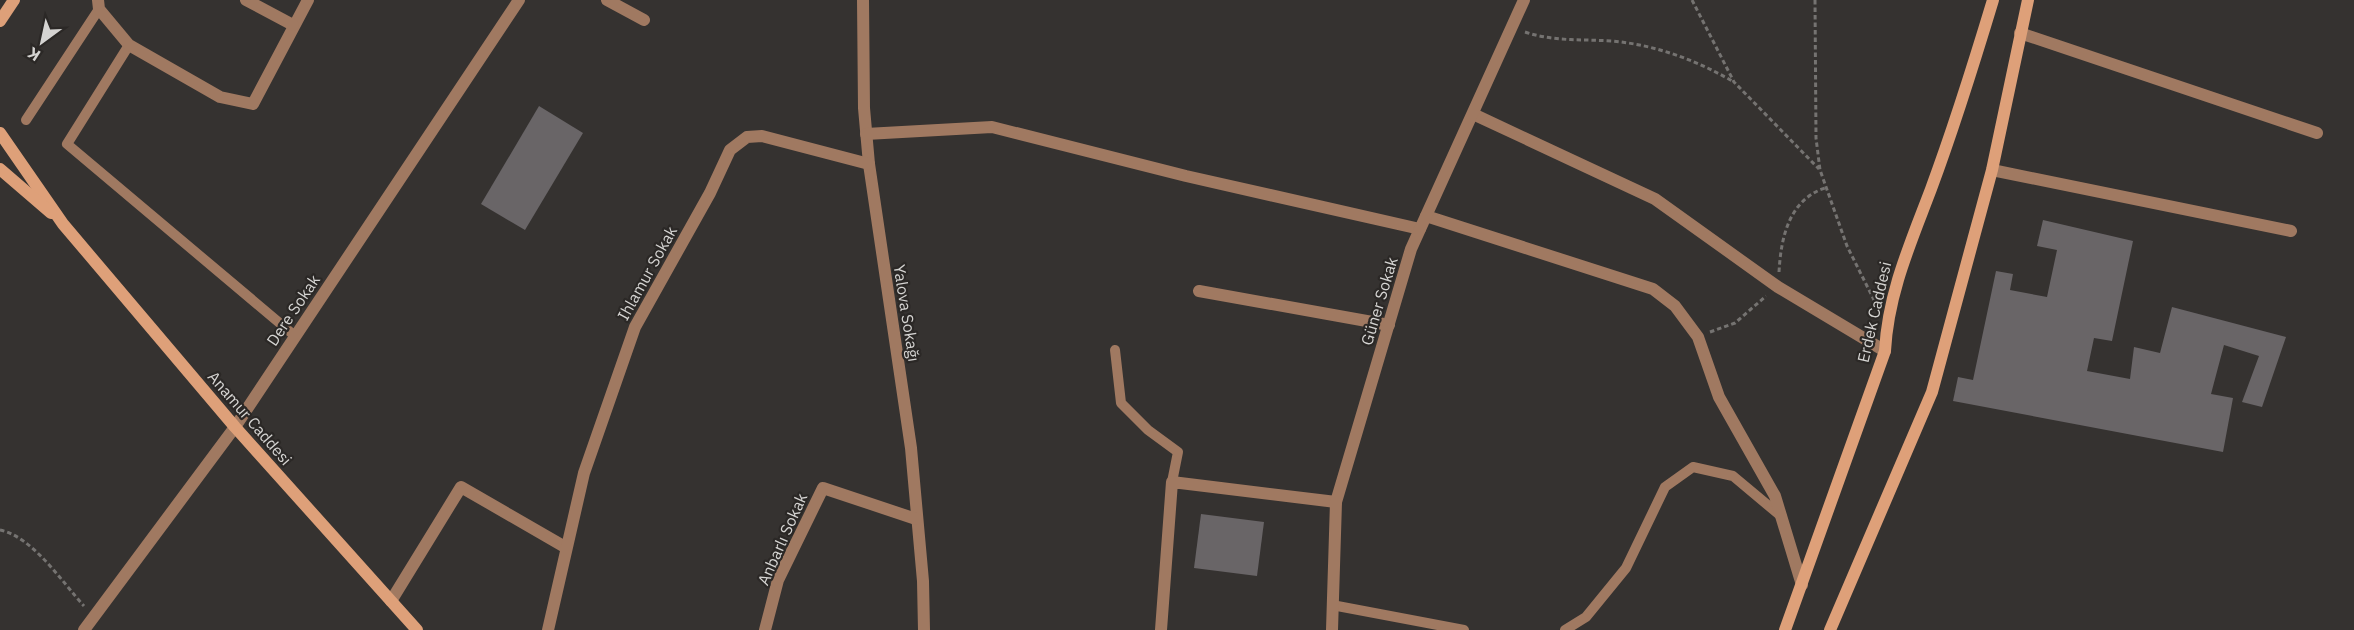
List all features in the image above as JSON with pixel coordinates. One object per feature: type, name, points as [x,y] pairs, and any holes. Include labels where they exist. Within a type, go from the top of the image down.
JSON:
[{"type":"street","points":[[0,21],[14,0]]},
{"type":"street","points":[[246,0],[293,25]]},
{"type":"street","points":[[98,5],[129,45],[220,97],[253,104],[308,0]]},
{"type":"street","name":"Dere Sokak","points":[[84,630],[235,427],[519,0]]},
{"type":"street","points":[[607,0],[644,20]]},
{"type":"street","name":"Yalova Sokağı","points":[[863,0],[866,134],[911,448],[923,581],[924,630]]},
{"type":"street","name":"Güner Sokak","points":[[1332,630],[1336,502],[1389,324],[1420,229],[1524,0]]},
{"type":"street","name":"Erdek Caddesi","points":[[1785,630],[1885,351],[1886,320],[1906,253],[1931,188],[1993,0]]},
{"type":"street","points":[[1830,630],[1932,392],[1992,171],[2028,0]]},
{"type":"street","points":[[2020,33],[2317,132]]},
{"type":"street","points":[[1473,114],[1655,199],[1778,287],[1885,351]]},
{"type":"street","points":[[866,134],[992,127],[1186,176],[1420,229]]},
{"type":"street","points":[[0,133],[63,224]]},
{"type":"street","name":"Ihlamur Sokak","points":[[548,630],[565,547],[584,472],[635,327],[735,144],[747,137],[762,136],[869,164]]},
{"type":"street","points":[[0,169],[63,224]]},
{"type":"street","points":[[1992,171],[2291,231]]},
{"type":"street","points":[[1426,216],[1653,289],[1675,306],[1695,333],[1719,397],[1767,479],[1782,517],[1802,585]]},
{"type":"street","name":"Anamur Caddesi","points":[[63,224],[235,427],[417,630]]},
{"type":"street","points":[[1199,291],[1389,324]]},
{"type":"street","points":[[1161,630],[1172,482],[1336,502]]},
{"type":"street","points":[[391,601],[461,487],[565,547]]},
{"type":"street","name":"Anbarlı Sokak","points":[[765,630],[778,580],[823,488],[916,519]]},
{"type":"lane","points":[[26,120],[98,5]]},
{"type":"lane","points":[[129,45],[67,144],[295,336]]},
{"type":"lane","points":[[1115,350],[1121,403],[1148,430],[1178,452],[1172,482]]},
{"type":"lane","points":[[1568,629],[1586,617],[1626,568],[1665,487],[1693,467],[1733,476],[1782,517]]},
{"type":"lane","points":[[1332,605],[1464,630]]},
{"type":"path","points":[[1692,0],[1734,82],[1820,170]]},
{"type":"path","points":[[1815,0],[1816,138],[1820,170],[1859,273],[1886,320]]},
{"type":"path","points":[[1512,27],[1551,39],[1610,41],[1650,48],[1694,61],[1734,82]]},
{"type":"path","points":[[1695,333],[1718,331],[1735,323],[1778,287],[1782,246],[1792,215],[1803,200],[1825,188]]},
{"type":"path","points":[[0,530],[14,534],[28,543],[94,616]]},
{"type":"building","points":[[539,106],[583,133],[525,230],[481,204]]},
{"type":"building","points":[[2043,220],[2133,241],[2112,341],[2094,338],[2087,371],[2130,379],[2134,347],[2160,353],[2172,307],[2286,337],[2262,407],[2242,402],[2259,356],[2224,345],[2211,394],[2233,398],[2223,452],[1953,401],[1958,377],[1973,380],[1996,271],[2013,274],[2010,290],[2047,297],[2057,250],[2037,246]]},
{"type":"building","points":[[1201,514],[1264,522],[1257,576],[1194,568]]}]
